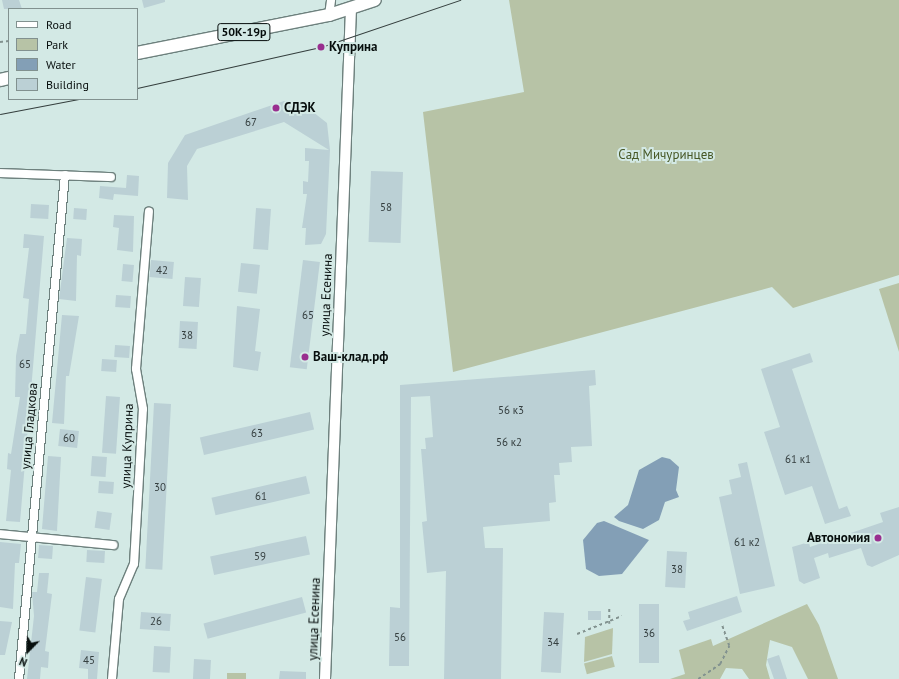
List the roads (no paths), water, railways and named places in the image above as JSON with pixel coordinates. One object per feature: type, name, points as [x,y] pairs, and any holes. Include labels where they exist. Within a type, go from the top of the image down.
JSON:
[{"type":"main road","points":[[351,9],[375,0]]},
{"type":"main road","name":"50К-19р","points":[[138,53],[329,15],[351,9]]},
{"type":"street","points":[[329,15],[331,0]]},
{"type":"street","name":"улица Есенина","points":[[325,679],[351,9]]},
{"type":"street","points":[[0,173],[111,177]]},
{"type":"street","name":"улица Гладкова","points":[[19,679],[65,175]]},
{"type":"street","name":"улица Куприна","points":[[112,679],[119,599],[134,564],[143,409],[136,369],[149,212]]},
{"type":"street","points":[[0,534],[113,545]]},
{"type":"water","points":[[662,457],[670,459],[679,467],[676,490],[679,497],[665,502],[659,520],[643,529],[619,521],[614,517],[628,505],[639,470]]},
{"type":"water","points":[[604,521],[649,540],[622,574],[599,576],[586,569],[583,540],[597,523]]},
{"type":"tram line","points":[[138,88],[321,47],[460,0]]},
{"type":"tram line","points":[[0,114],[74,100]]},
{"type":"place","name":"Куприна","points":[[321,47]]},
{"type":"place","name":"СДЭК","points":[[276,108]]},
{"type":"place","name":"Ваш-клад.рф","points":[[305,357]]},
{"type":"place","name":"Автономия","points":[[878,538]]},
{"type":"park label","name":"Сад Мичуринцев","points":[[666,155]]}]
